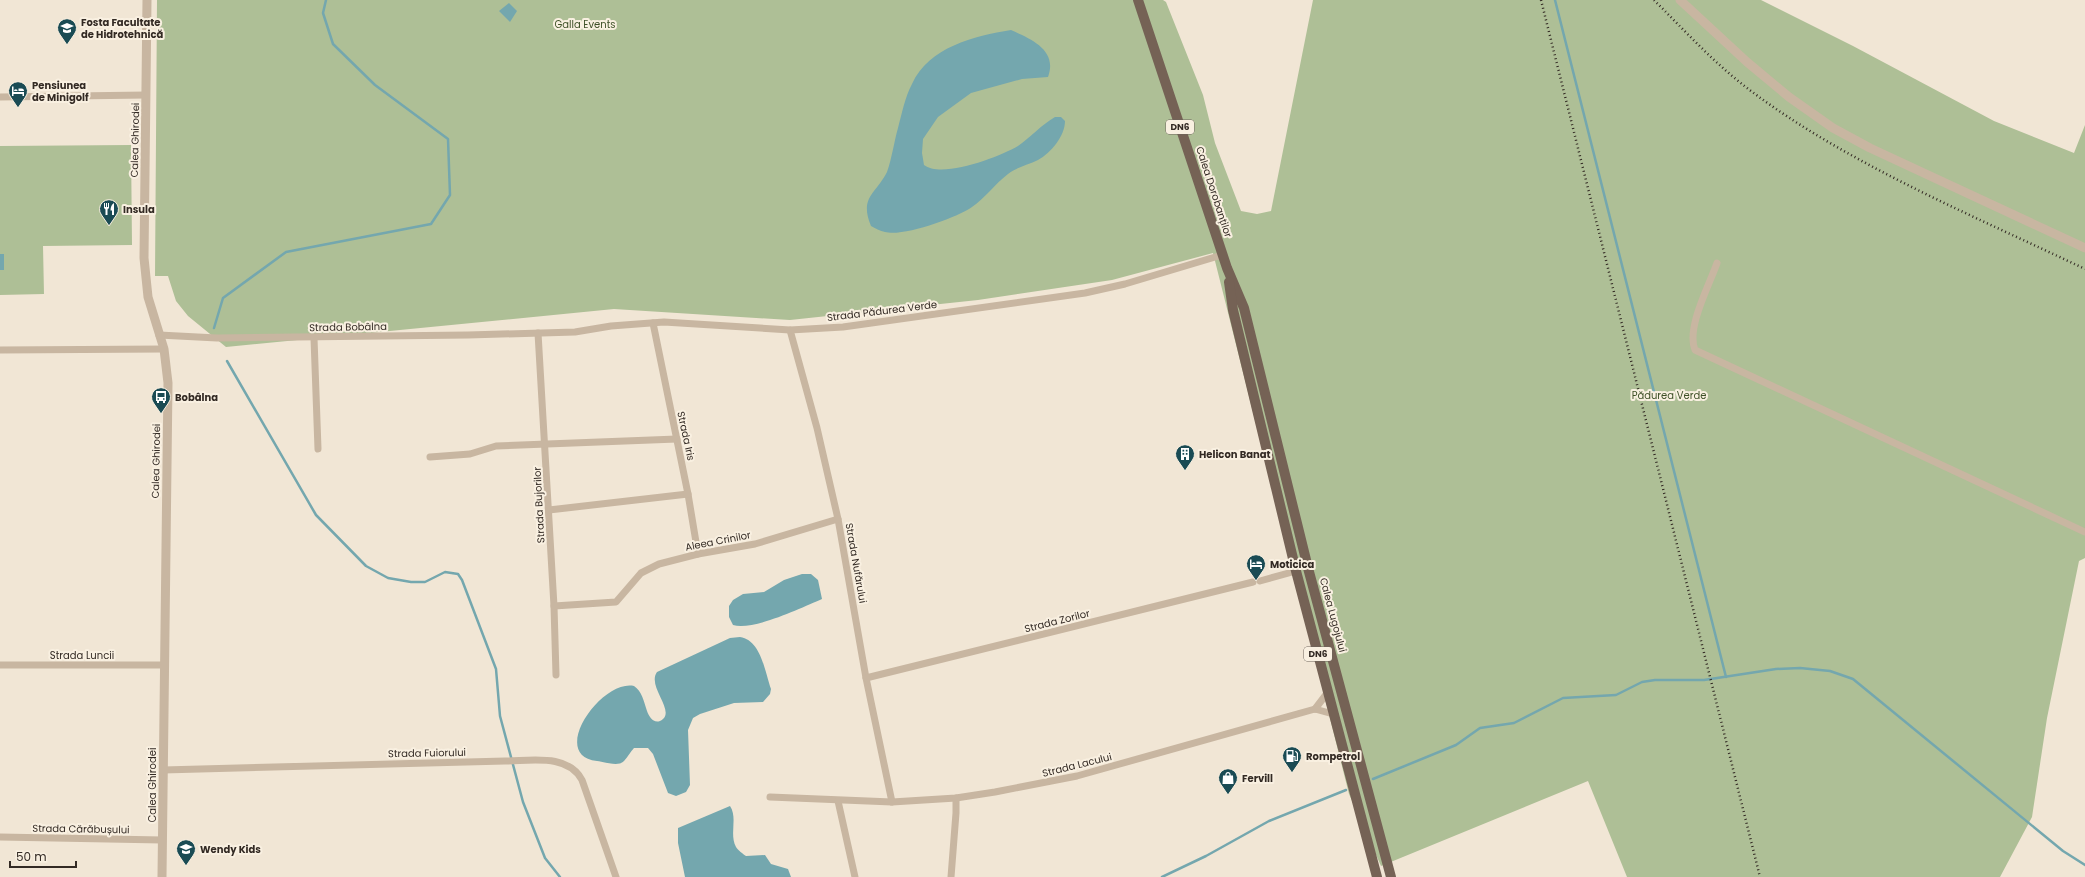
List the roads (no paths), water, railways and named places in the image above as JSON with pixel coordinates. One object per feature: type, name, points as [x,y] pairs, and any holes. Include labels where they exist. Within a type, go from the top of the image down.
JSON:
[{"type":"main road","name":"Calea Dorobanților","points":[[1138,0],[1222,255]]},
{"type":"main road","name":"Calea Lugojului","points":[[1222,255],[1244,308],[1308,568],[1391,877]]},
{"type":"main road","name":"Calea Lugojului","points":[[1227,268],[1235,318],[1296,572],[1377,877]]},
{"type":"street","name":"Calea Ghirodei","points":[[147,0],[145,266],[148,297],[164,349],[168,383],[162,877]]},
{"type":"street","points":[[1680,0],[1747,62],[1789,97],[1833,128],[1870,148],[2085,248]]},
{"type":"street","points":[[0,97],[146,95]]},
{"type":"street","name":"Strada Pădurea Verde","points":[[538,333],[575,332],[611,326],[652,323],[790,330],[884,322],[1065,296],[1120,285],[1222,255]]},
{"type":"street","points":[[1717,264],[1692,330],[1692,343],[1695,350],[2085,532]]},
{"type":"street","name":"Strada Iris","points":[[652,323],[688,494],[698,554]]},
{"type":"street","name":"Strada Nufărului","points":[[790,330],[817,428],[838,519],[866,678],[892,802]]},
{"type":"street","name":"Strada Bobâlna","points":[[159,335],[216,338],[314,338],[538,333]]},
{"type":"street","name":"Strada Bujorilor","points":[[538,333],[549,510],[556,675]]},
{"type":"street","points":[[314,338],[318,449]]},
{"type":"street","points":[[0,350],[164,349]]},
{"type":"street","points":[[430,457],[470,454],[496,446],[677,439]]},
{"type":"street","points":[[549,510],[688,494]]},
{"type":"street","name":"Aleea Crinilor","points":[[554,606],[616,602],[644,571],[659,564],[698,554],[754,544],[838,519]]},
{"type":"street","name":"Strada Zorilor","points":[[866,678],[1296,572]]},
{"type":"street","name":"Strada Luncii","points":[[0,665],[164,665]]},
{"type":"street","points":[[1328,692],[1315,709],[1333,714]]},
{"type":"street","name":"Strada Lacului","points":[[770,797],[838,801],[892,802],[956,798],[1027,787],[1077,776],[1315,709]]},
{"type":"street","name":"Strada Fuiorului","points":[[163,770],[525,761],[558,762],[571,767],[578,774],[611,858],[616,877]]},
{"type":"street","points":[[952,877],[956,798]]},
{"type":"street","points":[[838,801],[854,877]]},
{"type":"street","name":"Strada Cărăbușului","points":[[0,838],[162,840]]},
{"type":"water","points":[[509,3],[517,11],[510,22],[499,11]]},
{"type":"water","points":[[1011,30],[1027,37],[1041,47],[1046,53],[1050,68],[1048,77],[1022,79],[971,93],[938,117],[923,139],[922,153],[924,165],[932,169],[944,169],[957,168],[985,161],[1018,146],[1050,120],[1055,117],[1061,117],[1065,121],[1064,127],[1063,132],[1056,144],[1043,157],[1008,174],[972,207],[954,216],[929,226],[904,232],[885,232],[871,226],[867,208],[868,202],[870,196],[887,172],[906,100],[912,84],[920,71],[929,61],[954,45],[982,36]]},
{"type":"water","points":[[0,254],[4,254],[4,270],[0,270]]},
{"type":"water","points":[[802,574],[811,574],[818,580],[822,599],[790,613],[764,622],[742,626],[733,625],[729,617],[729,606],[733,600],[743,594],[764,592],[784,580]]},
{"type":"water","points":[[740,637],[747,639],[757,650],[771,689],[770,694],[763,702],[734,703],[700,714],[693,718],[688,730],[690,785],[686,792],[676,796],[668,793],[653,754],[648,748],[634,748],[624,761],[619,764],[597,761],[583,756],[577,746],[578,733],[585,719],[595,705],[607,694],[621,687],[634,686],[641,694],[651,718],[657,722],[660,721],[665,715],[665,709],[655,684],[657,672],[730,638]]},
{"type":"water","points":[[730,806],[733,816],[733,837],[736,847],[746,856],[765,855],[771,864],[788,869],[791,877],[685,877],[678,843],[678,828]]},
{"type":"waterway","points":[[214,328],[223,298],[286,252],[431,224],[450,195],[448,139],[375,85],[333,44],[323,13],[326,0]]},
{"type":"waterway","points":[[1555,0],[1726,677]]},
{"type":"waterway","points":[[227,361],[316,515],[366,566],[388,578],[411,582],[425,582],[445,572],[458,574],[462,580],[496,669],[500,716],[523,802],[545,858],[560,877]]},
{"type":"waterway","points":[[1373,779],[1456,745],[1480,728],[1514,723],[1563,698],[1616,695],[1642,682],[1655,680],[1704,680],[1776,669],[1800,668],[1830,671],[1853,679],[2063,851],[2085,865]]},
{"type":"waterway","points":[[1162,877],[1206,856],[1269,821],[1346,790]]},
{"type":"railway","points":[[1541,0],[1760,877]]},
{"type":"railway","points":[[1654,0],[1701,47],[1738,81],[1789,118],[1829,143],[1914,188],[2085,269]]},
{"type":"place","name":"Fosta Facultate de Hidrotehnică","points":[[67,45]]},
{"type":"place","name":"Pensiunea de Minigolf","points":[[18,108]]},
{"type":"place","name":"Insula","points":[[109,226]]},
{"type":"place","name":"Bobâlna","points":[[161,414]]},
{"type":"place","name":"Helicon Banat","points":[[1185,471]]},
{"type":"place","name":"Moticica","points":[[1256,581]]},
{"type":"place","name":"Rompetrol","points":[[1292,773]]},
{"type":"place","name":"Fervill","points":[[1228,795]]},
{"type":"place","name":"Wendy Kids","points":[[186,866]]},
{"type":"park label","name":"Galla Events","points":[[585,24]]},
{"type":"park label","name":"Pădurea Verde","points":[[1669,395]]}]
